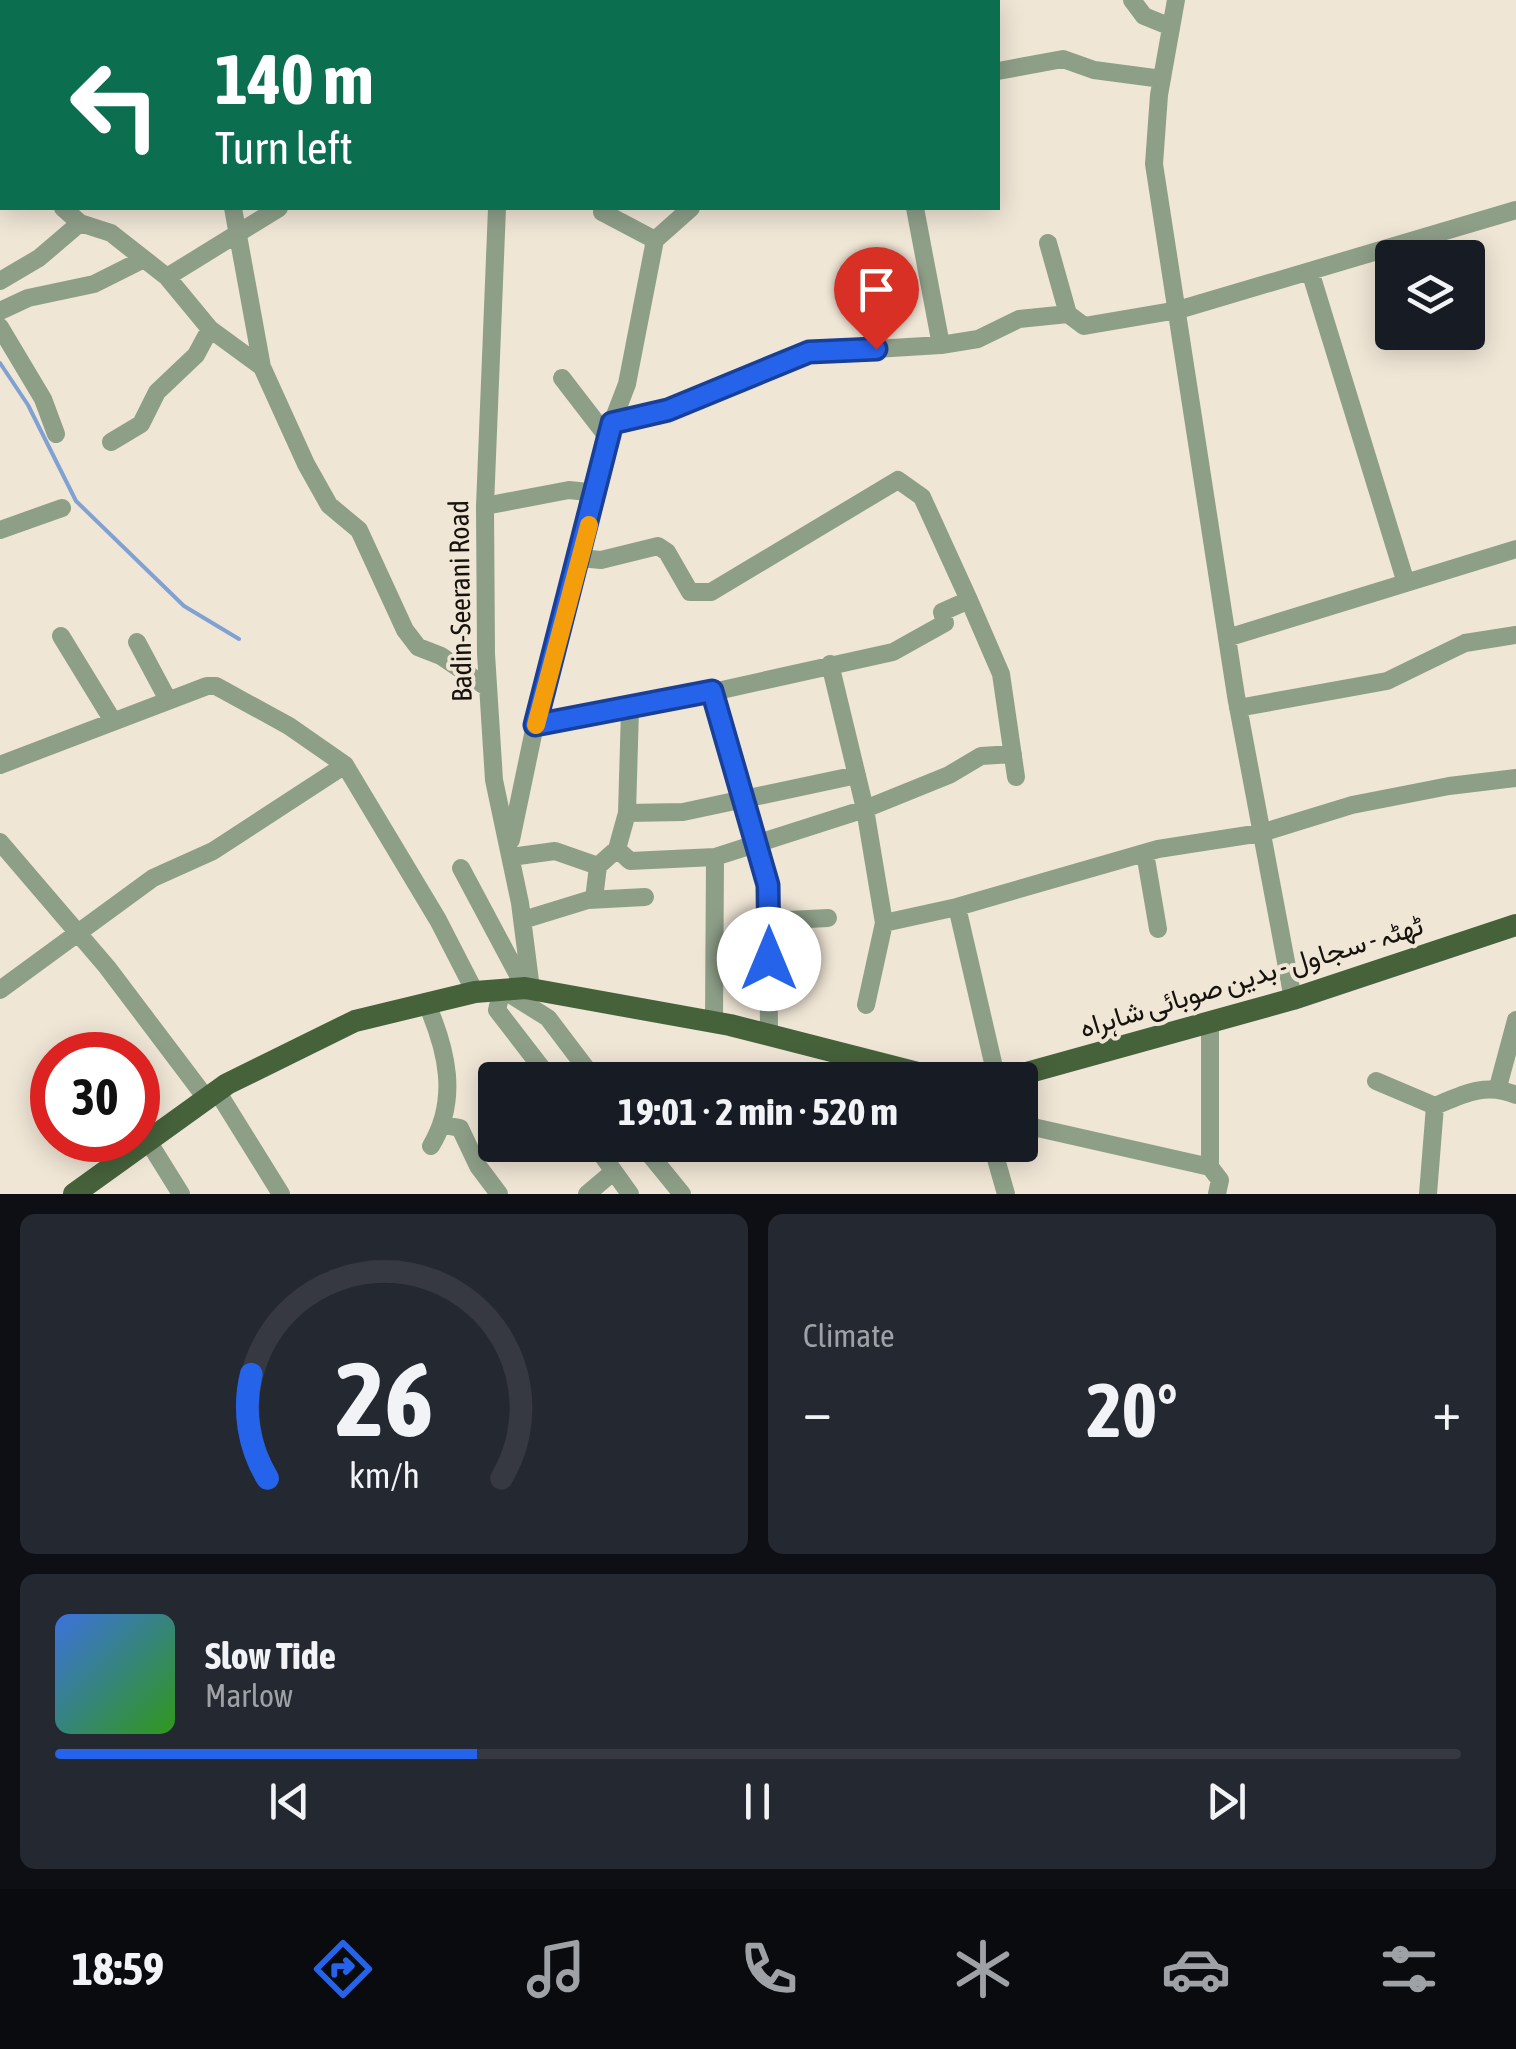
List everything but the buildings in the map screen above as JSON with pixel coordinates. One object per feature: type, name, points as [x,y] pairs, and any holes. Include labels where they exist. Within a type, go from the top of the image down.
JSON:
[{"type":"main road","name":"ٹھٹہ - سجاول - بدین صوبائی شاہراہ","points":[[1038,1069],[1293,999],[1516,925]]},
{"type":"main road","points":[[160,1132],[212,1094],[355,1022],[475,992],[520,989],[714,1022],[875,1062]]},
{"type":"main road","points":[[74,1194],[119,1162]]},
{"type":"street","points":[[1132,0],[1144,16],[1170,26]]},
{"type":"street","points":[[1176,0],[1162,79],[1154,164],[1238,708],[1293,999]]},
{"type":"street","points":[[1000,72],[1063,59],[1094,70],[1162,79]]},
{"type":"street","points":[[65,210],[80,223],[111,233],[167,277],[210,329],[262,368]]},
{"type":"street","points":[[234,210],[262,368],[306,464],[329,505],[359,530],[404,630],[418,647],[440,656],[488,688]]},
{"type":"street","points":[[167,277],[275,210]]},
{"type":"street","name":"Badin-Seerani Road","points":[[497,210],[485,506],[488,688],[494,780],[523,920],[520,989]]},
{"type":"street","points":[[598,866],[556,851],[510,851],[535,725],[598,493],[610,431],[627,384],[655,240],[689,210]]},
{"type":"street","points":[[915,210],[941,344]]},
{"type":"street","points":[[1048,243],[1068,314],[1084,326],[1178,310],[1516,210]]},
{"type":"street","points":[[602,212],[655,240]]},
{"type":"street","points":[[0,281],[39,258],[80,223]]},
{"type":"street","points":[[0,312],[28,298],[94,284],[144,259]]},
{"type":"street","points":[[1310,270],[1406,583]]},
{"type":"street","points":[[610,431],[809,352],[978,339],[1019,319],[1068,314]]},
{"type":"street","points":[[0,327],[43,399],[56,434]]},
{"type":"street","points":[[111,442],[141,424],[157,392],[196,354],[210,329]]},
{"type":"street","points":[[562,378],[610,431]]},
{"type":"street","points":[[580,558],[601,560],[658,546],[667,552],[690,592],[711,592],[898,480],[922,498],[1001,674],[1016,777]]},
{"type":"street","points":[[485,506],[569,490],[598,493]]},
{"type":"street","points":[[0,530],[62,508]]},
{"type":"street","points":[[1227,638],[1516,549]]},
{"type":"street","points":[[535,725],[630,710],[892,652],[945,623],[942,612],[969,600]]},
{"type":"street","points":[[1238,708],[1387,681],[1464,643],[1516,635]]},
{"type":"street","points":[[60,636],[113,722]]},
{"type":"street","points":[[137,642],[168,700]]},
{"type":"street","points":[[830,664],[865,809],[884,923],[866,1005]]},
{"type":"street","points":[[0,765],[168,700],[216,686],[289,726],[345,766],[438,920],[475,992]]},
{"type":"street","points":[[712,691],[768,885],[769,1035]]},
{"type":"street","points":[[594,899],[598,866],[617,849],[627,813],[630,710]]},
{"type":"street","points":[[617,849],[630,861],[715,857],[865,809],[949,775],[981,756],[1013,754]]},
{"type":"street","points":[[0,990],[153,878],[213,851],[345,766]]},
{"type":"street","points":[[627,813],[683,812],[857,775]]},
{"type":"street","points":[[884,923],[957,908],[1145,853],[1261,833],[1352,805],[1516,778]]},
{"type":"street","points":[[0,842],[212,1094],[281,1194]]},
{"type":"street","points":[[1145,853],[1158,929]]},
{"type":"street","points":[[714,1022],[715,857]]},
{"type":"street","points":[[461,868],[520,989],[548,1018],[581,1062]]},
{"type":"street","points":[[523,920],[594,899],[645,897]]},
{"type":"street","points":[[957,908],[995,1062]]},
{"type":"street","points":[[768,921],[828,918]]},
{"type":"street","points":[[520,989],[497,1010],[538,1062]]},
{"type":"street","points":[[426,1002],[446,1047],[444,1124],[431,1146]]},
{"type":"street","points":[[1498,1087],[1516,1020]]},
{"type":"street","points":[[1210,1022],[1210,1167],[1220,1180],[1217,1194]]},
{"type":"street","points":[[1376,1082],[1435,1106],[1472,1091],[1498,1087],[1516,1095]]},
{"type":"street","points":[[1428,1194],[1435,1106]]},
{"type":"street","points":[[444,1124],[460,1128],[478,1166],[499,1194]]},
{"type":"street","points":[[1038,1128],[1210,1167]]},
{"type":"street","points":[[160,1161],[180,1194]]},
{"type":"street","points":[[606,1162],[630,1194]]},
{"type":"street","points":[[656,1162],[682,1194]]},
{"type":"street","points":[[997,1162],[1006,1194]]},
{"type":"street","points":[[587,1194],[612,1172]]},
{"type":"waterway","points":[[0,363],[28,405],[76,501],[184,606],[239,639]]},
{"type":"slow traffic","points":[[536,725],[589,525]]},
{"type":"route","points":[[769,959],[768,885],[712,691],[636,709],[535,725],[598,493],[612,423],[668,410],[809,352],[876,349]]}]
